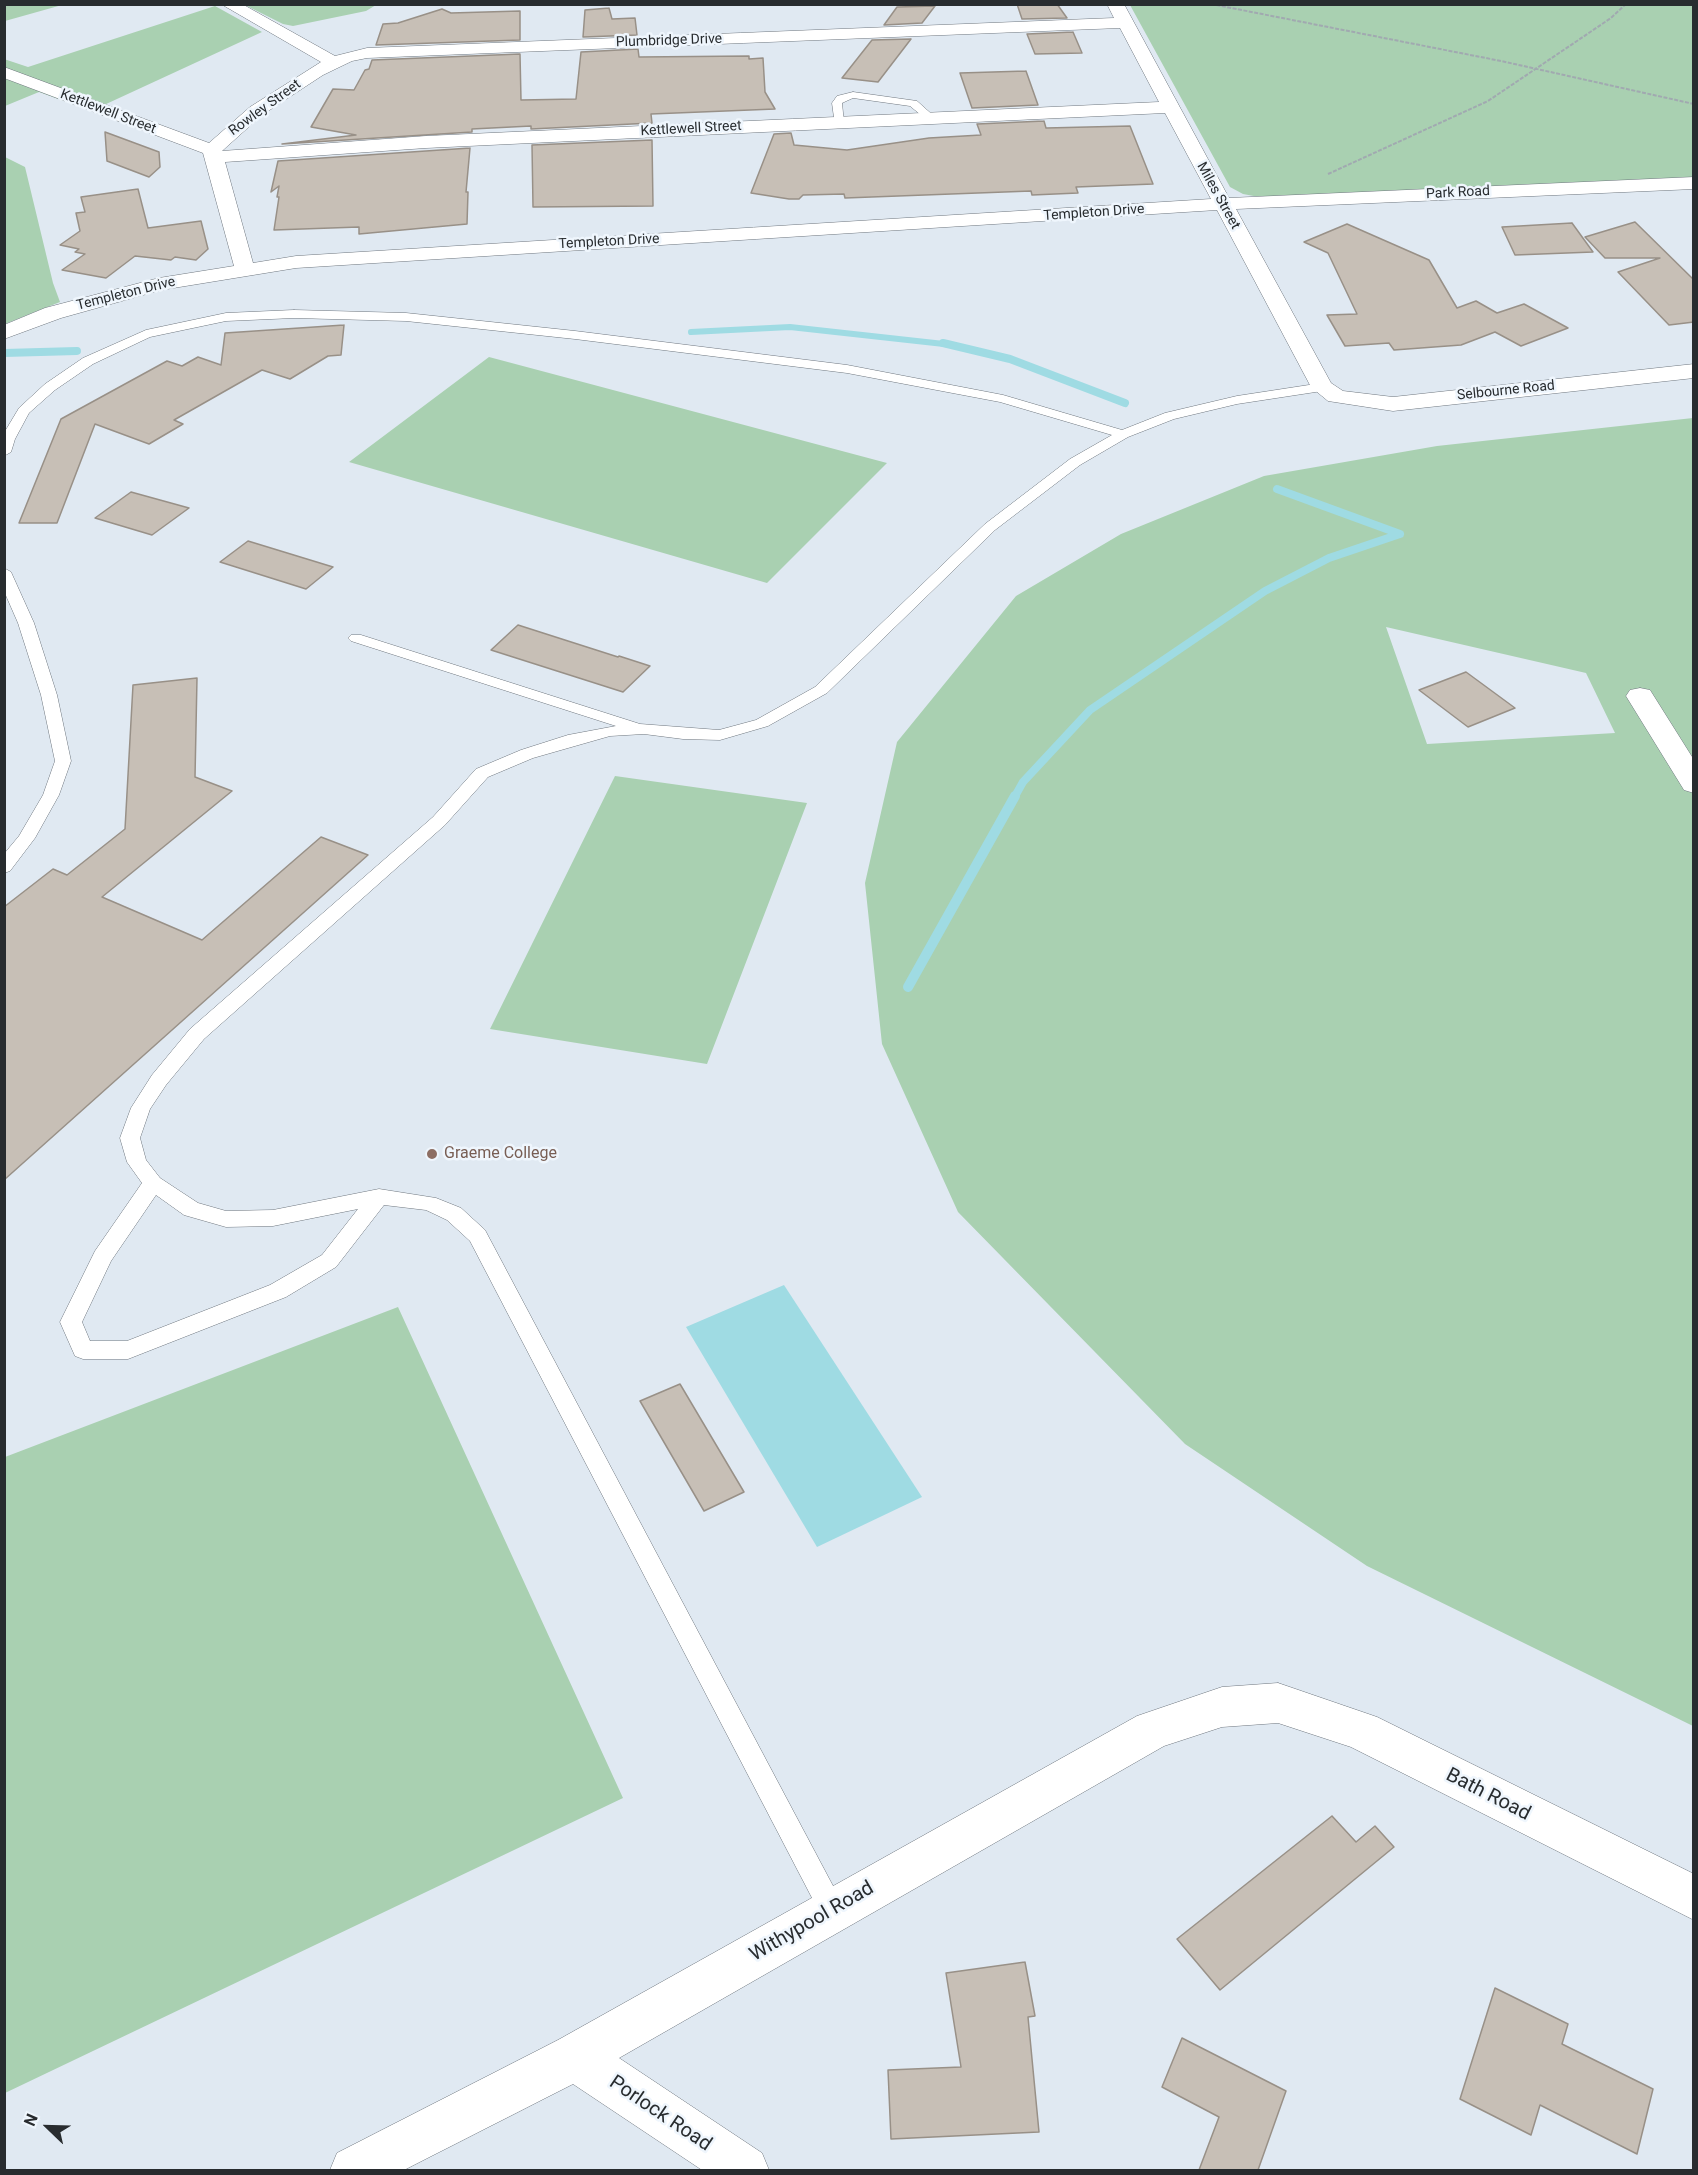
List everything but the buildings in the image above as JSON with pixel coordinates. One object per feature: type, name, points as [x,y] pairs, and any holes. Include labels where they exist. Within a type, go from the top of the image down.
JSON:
[{"type":"street","points":[[229,4],[333,62]]},
{"type":"street","name":"Miles Street","points":[[1116,4],[1169,107],[1322,387]]},
{"type":"street","name":"Plumbridge Drive","points":[[333,62],[348,56],[367,53],[1124,22]]},
{"type":"street","name":"Rowley Street","points":[[213,153],[230,132],[256,111],[333,62]]},
{"type":"street","name":"Kettlewell Street","points":[[4,72],[213,153],[1169,107]]},
{"type":"street","points":[[213,153],[245,269]]},
{"type":"street","name":"Park Road","points":[[1222,204],[1694,183]]},
{"type":"street","name":"Templeton Drive","points":[[4,333],[53,313],[159,284],[296,262],[1222,204]]},
{"type":"street","name":"Selbourne Road","points":[[1322,387],[1336,396],[1393,404],[1694,371]]},
{"type":"street","points":[[1640,696],[1694,784]]},
{"type":"street","name":"Withypool Road","points":[[354,2170],[575,2057],[1152,1730],[1222,1707],[1278,1702]]},
{"type":"street","name":"Bath Road","points":[[1278,1702],[1362,1731],[1694,1898]]},
{"type":"street","name":"Porlock Road","points":[[575,2057],[745,2170]]},
{"type":"lane","points":[[839,123],[837,103],[841,98],[854,95],[913,103],[931,118]]},
{"type":"lane","points":[[4,452],[24,411],[50,387],[88,361],[146,334],[226,316],[294,314],[406,317],[575,335],[847,369],[924,381],[1003,399],[1123,434]]},
{"type":"lane","points":[[356,638],[644,729],[683,734],[720,735],[746,729],[762,723],[821,690],[990,527],[1075,462],[1123,434],[1170,416],[1237,400],[1322,387]]},
{"type":"lane","points":[[4,572],[26,623],[49,695],[63,761],[51,795],[26,838],[4,867]]},
{"type":"lane","points":[[644,729],[610,731],[573,739],[527,753],[482,773],[439,822],[197,1034],[159,1080],[141,1108],[130,1138],[137,1162],[153,1183],[191,1209],[226,1219],[273,1218],[379,1197],[429,1203],[454,1214],[478,1236],[832,1910]]},
{"type":"lane","points":[[153,1183],[102,1257],[71,1322],[83,1350],[128,1350],[278,1291],[329,1261],[379,1197]]},
{"type":"path","points":[[1211,4],[1534,68],[1694,104]]},
{"type":"path","points":[[1320,178],[1488,101],[1611,18],[1626,4]]},
{"type":"green space","points":[[5,4],[62,4],[62,5],[5,21]]},
{"type":"green space","points":[[245,5],[376,5],[366,11],[293,26],[283,24]]},
{"type":"green space","points":[[1130,5],[1693,5],[1693,178],[1259,197],[1243,194],[1230,187]]},
{"type":"green space","points":[[215,6],[262,32],[91,111],[39,92],[5,106],[4,59],[28,67]]},
{"type":"green space","points":[[5,157],[25,167],[53,283],[60,302],[5,324]]},
{"type":"green space","points":[[489,357],[887,463],[767,583],[349,462]]},
{"type":"green space","points":[[1693,418],[1693,1726],[1367,1566],[1185,1444],[958,1212],[882,1044],[865,883],[897,742],[1016,596],[1121,534],[1264,476],[1437,446]],"holes":[[[1386,627],[1586,673],[1615,733],[1427,744]]]},
{"type":"green space","points":[[615,776],[807,803],[707,1064],[490,1029]]},
{"type":"green space","points":[[398,1307],[623,1798],[5,2093],[5,1457]]},
{"type":"water","points":[[784,1285],[922,1497],[817,1547],[686,1327]]},
{"type":"waterway","points":[[691,332],[790,327],[950,345]]},
{"type":"waterway","points":[[943,343],[950,345]]},
{"type":"waterway","points":[[950,345],[1010,359],[1125,403]]},
{"type":"waterway","points":[[4,353],[77,351]]},
{"type":"waterway","points":[[1014,798],[1023,782],[1090,710],[1265,591],[1329,558],[1400,534],[1277,489]]},
{"type":"waterway","points":[[908,987],[1015,796]]},
{"type":"place","name":"Graeme College","points":[[432,1154]]}]
